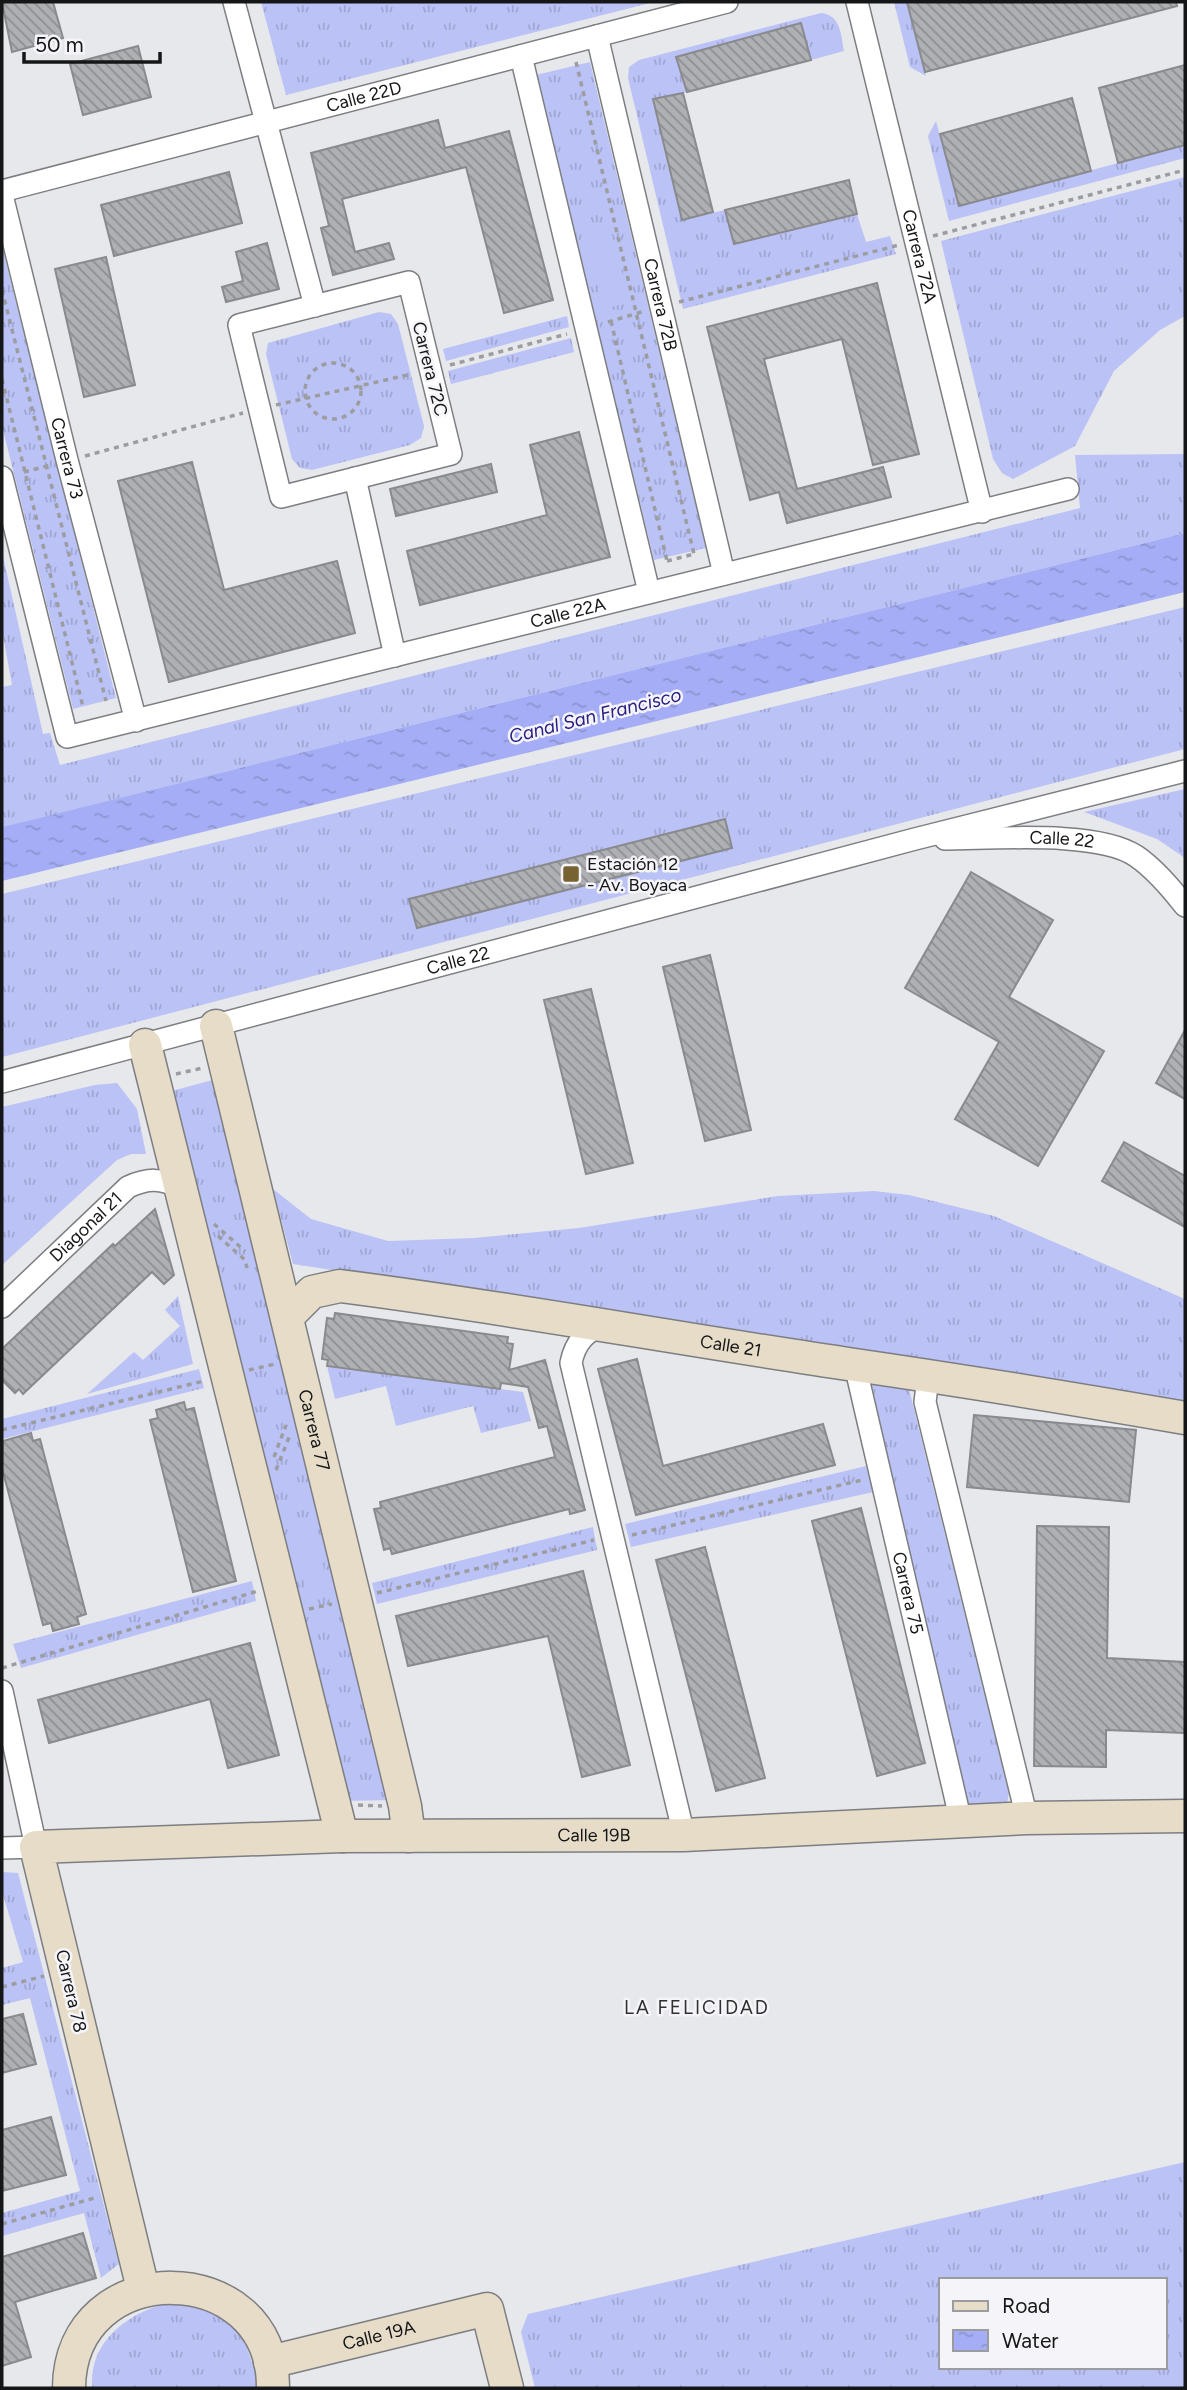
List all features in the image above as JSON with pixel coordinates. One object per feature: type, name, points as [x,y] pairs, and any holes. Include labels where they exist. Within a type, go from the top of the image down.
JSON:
[{"type":"street","points":[[234,2],[314,306]]},
{"type":"street","name":"Calle 22D","points":[[2,193],[265,121],[727,2]]},
{"type":"street","name":"Carrera 72A","points":[[857,2],[982,512]]},
{"type":"street","name":"Carrera 72B","points":[[597,36],[724,573]]},
{"type":"street","points":[[521,56],[649,592]]},
{"type":"street","name":"Carrera 73","points":[[2,193],[57,463],[136,721]]},
{"type":"street","name":"Carrera 72C","points":[[409,282],[451,454],[281,497],[239,325],[314,306],[409,282]]},
{"type":"street","name":"Calle 22A","points":[[2,478],[67,737],[1068,489]]},
{"type":"street","points":[[355,478],[395,656]]},
{"type":"street","name":"Calle 22","points":[[2,1082],[915,839],[1185,771]]},
{"type":"street","name":"Calle 22","points":[[915,839],[1085,840],[1110,844],[1136,855],[1185,905]]},
{"type":"street","name":"Carrera 77","points":[[216,1026],[299,1358],[410,1836]]},
{"type":"street","points":[[145,1045],[227,1376],[299,1607],[342,1836]]},
{"type":"street","name":"Diagonal 21","points":[[2,1307],[128,1187],[144,1180],[155,1179],[181,1188]]},
{"type":"street","name":"Calle 21","points":[[288,1316],[312,1292],[340,1286],[608,1323],[855,1365],[937,1375],[1185,1418]]},
{"type":"street","points":[[608,1323],[592,1329],[580,1339],[571,1363],[684,1835]]},
{"type":"street","name":"Carrera 75","points":[[855,1365],[961,1822]]},
{"type":"street","points":[[937,1375],[927,1386],[925,1402],[1027,1818]]},
{"type":"street","name":"Carrera 78","points":[[2,1691],[36,1847],[142,2290]]},
{"type":"street","name":"Calle 19B","points":[[2,1848],[342,1836],[684,1835],[1027,1818],[1185,1816]]},
{"type":"street","points":[[65,2385],[76,2350],[92,2323],[115,2303],[142,2290],[170,2286],[196,2289],[221,2299],[243,2315],[260,2336],[271,2375]]},
{"type":"street","name":"Calle 19A","points":[[271,2375],[486,2309],[507,2388]]},
{"type":"path","points":[[576,62],[694,554]]},
{"type":"path","points":[[682,301],[1185,170]]},
{"type":"path","points":[[2,290],[57,463],[106,701]]},
{"type":"path","points":[[447,366],[650,310]]},
{"type":"path","points":[[611,321],[667,561]]},
{"type":"path","points":[[323,365],[341,365],[349,369],[360,386],[359,401],[354,409],[338,418],[320,416],[313,411],[306,398],[309,376],[323,365]]},
{"type":"path","points":[[274,405],[414,374]]},
{"type":"path","points":[[2,379],[83,707]]},
{"type":"path","points":[[2,478],[249,411]]},
{"type":"path","points":[[655,564],[706,551]]},
{"type":"path","points":[[171,1075],[212,1065]]},
{"type":"path","points":[[178,1073],[178,1082]]},
{"type":"path","points":[[212,1222],[253,1258]]},
{"type":"path","points":[[2,1430],[299,1358]]},
{"type":"path","points":[[274,1476],[294,1424]]},
{"type":"path","points":[[623,1537],[870,1479]]},
{"type":"path","points":[[299,1607],[356,1598],[599,1539]]},
{"type":"path","points":[[2,1668],[262,1590]]},
{"type":"path","points":[[348,1805],[387,1805]]},
{"type":"path","points":[[2,1987],[49,1974]]},
{"type":"path","points":[[2,2224],[104,2196]]},
{"type":"green space","points":[[261,2],[654,2],[286,95]]},
{"type":"green space","points":[[894,2],[907,2],[926,76],[910,67]]},
{"type":"green space","points":[[821,13],[836,22],[841,32],[844,51],[811,60],[801,24],[677,57],[687,92],[653,100],[682,220],[725,210],[734,244],[857,214],[866,242],[890,236],[896,254],[683,309],[628,78],[629,67],[639,60]]},
{"type":"green space","points":[[590,62],[706,548],[654,560],[536,75]]},
{"type":"green space","points":[[936,121],[959,206],[1185,145],[1185,158],[949,221],[928,136]]},
{"type":"green space","points":[[1185,177],[1185,316],[1160,330],[1114,371],[1075,446],[1013,479],[1002,473],[993,459],[941,241]]},
{"type":"green space","points":[[609,224],[630,302],[604,309],[584,231]]},
{"type":"green space","points":[[2,247],[116,698],[73,709],[2,426]]},
{"type":"green space","points":[[379,312],[391,314],[398,324],[424,426],[421,438],[410,445],[312,470],[300,468],[292,459],[266,354],[268,343]]},
{"type":"green space","points":[[567,316],[569,327],[446,361],[443,349]]},
{"type":"green space","points":[[571,338],[574,352],[451,384],[448,371]]},
{"type":"green space","points":[[333,366],[352,373],[359,392],[352,411],[333,418],[314,411],[307,392],[314,373]]},
{"type":"green space","points":[[1185,454],[1185,533],[2,827],[2,687],[12,685],[2,630],[2,552],[43,734],[50,733],[60,765],[1080,508],[1075,455]]},
{"type":"green space","points":[[1185,607],[1185,749],[2,1057],[2,894]]},
{"type":"green space","points":[[1185,789],[1185,858],[1157,839],[1084,812]]},
{"type":"green space","points":[[220,1078],[396,1800],[341,1801],[168,1092]]},
{"type":"green space","points":[[117,1083],[137,1109],[146,1154],[131,1154],[117,1160],[2,1265],[2,1107],[95,1085]]},
{"type":"green space","points":[[273,1189],[311,1219],[388,1241],[474,1238],[579,1228],[778,1196],[874,1191],[909,1195],[994,1216],[1185,1299],[1185,1402],[293,1264]]},
{"type":"green space","points":[[178,1296],[193,1364],[87,1394],[134,1352],[143,1360],[180,1326],[165,1310]]},
{"type":"green space","points":[[257,1332],[263,1357],[239,1364],[233,1338]]},
{"type":"green space","points":[[172,1344],[180,1348],[184,1356],[180,1364],[172,1368],[164,1364],[160,1356],[164,1348]]},
{"type":"green space","points":[[327,1366],[523,1392],[531,1421],[481,1433],[473,1406],[396,1426],[386,1386],[335,1399]]},
{"type":"green space","points":[[199,1369],[204,1388],[2,1439],[2,1419]]},
{"type":"green space","points":[[871,1381],[909,1389],[1009,1793],[1007,1803],[968,1804],[964,1797]]},
{"type":"green space","points":[[407,1398],[415,1401],[418,1409],[415,1417],[407,1420],[399,1417],[396,1409],[399,1401]]},
{"type":"green space","points":[[866,1466],[873,1492],[631,1547],[625,1524]]},
{"type":"green space","points":[[593,1527],[597,1550],[377,1604],[372,1583]]},
{"type":"green space","points":[[315,1528],[330,1595],[308,1600],[293,1533]]},
{"type":"green space","points":[[252,1581],[256,1601],[21,1668],[13,1644]]},
{"type":"green space","points":[[2,1872],[18,1873],[119,2264],[101,2278],[84,2213],[2,2236],[2,2213],[80,2191],[30,1998],[2,2005],[2,1968],[23,1962],[2,1891]]},
{"type":"green space","points":[[1185,2162],[1185,2388],[535,2388],[521,2332],[528,2314]]},
{"type":"green space","points":[[163,2304],[203,2309],[230,2324],[240,2335],[247,2350],[258,2388],[92,2388],[96,2358],[112,2334],[135,2316]]},
{"type":"water","name":"Canal San Francisco","points":[[1185,533],[1185,592],[2,881],[2,827]]},
{"type":"building","points":[[2,2],[53,2],[63,38],[12,52]]},
{"type":"building","points":[[907,2],[1176,2],[1177,6],[925,72]]},
{"type":"building","points":[[801,23],[811,60],[687,92],[676,57]]},
{"type":"building","points":[[138,46],[151,97],[83,115],[70,64]]},
{"type":"building","points":[[1185,65],[1185,145],[1118,163],[1099,88]]},
{"type":"building","points":[[683,93],[713,212],[682,220],[653,99]]},
{"type":"building","points":[[1072,98],[1091,171],[959,206],[940,134]]},
{"type":"building","points":[[438,120],[445,148],[509,131],[553,300],[504,313],[466,167],[342,199],[355,252],[389,243],[394,259],[333,275],[321,228],[329,226],[311,153]]},
{"type":"building","points":[[229,172],[242,223],[114,256],[101,205]]},
{"type":"building","points":[[849,180],[857,214],[734,244],[725,210]]},
{"type":"building","points":[[267,243],[279,289],[226,302],[222,287],[243,281],[236,252]]},
{"type":"building","points":[[106,257],[135,385],[84,397],[55,269]]},
{"type":"building","points":[[877,283],[919,454],[873,465],[842,339],[764,359],[797,489],[883,467],[891,497],[787,523],[779,492],[750,500],[707,327]]},
{"type":"building","points":[[579,432],[610,557],[420,605],[407,551],[547,515],[530,445]]},
{"type":"building","points":[[192,462],[224,590],[337,561],[355,633],[169,682],[118,481]]},
{"type":"building","points":[[491,464],[497,492],[396,516],[390,489]]},
{"type":"building","name":"Estación 12 - Av. Boyaca","points":[[725,819],[732,848],[417,928],[409,899]]},
{"type":"building","points":[[971,872],[1053,920],[1009,997],[1104,1051],[1038,1166],[955,1119],[999,1042],[905,988]]},
{"type":"building","points":[[710,955],[751,1130],[705,1141],[663,967]]},
{"type":"building","points":[[591,989],[633,1163],[586,1174],[544,1000]]},
{"type":"building","points":[[1185,1030],[1185,1099],[1156,1083]]},
{"type":"building","points":[[1124,1142],[1185,1176],[1185,1227],[1102,1181]]},
{"type":"building","points":[[155,1209],[174,1275],[164,1284],[152,1272],[23,1394],[19,1389],[15,1393],[2,1380],[2,1349],[113,1244],[115,1246]]},
{"type":"building","points":[[335,1313],[508,1337],[507,1343],[513,1344],[509,1370],[545,1360],[585,1510],[570,1514],[569,1509],[392,1554],[390,1548],[384,1550],[374,1509],[381,1508],[380,1502],[555,1457],[547,1426],[539,1428],[528,1387],[501,1383],[500,1389],[327,1366],[328,1360],[322,1359],[327,1318],[334,1319]]},
{"type":"building","points":[[637,1359],[663,1466],[823,1424],[835,1465],[636,1515],[598,1369]]},
{"type":"building","points":[[184,1402],[186,1410],[194,1408],[236,1581],[193,1592],[150,1420],[158,1418],[156,1410]]},
{"type":"building","points":[[974,1415],[1136,1430],[1129,1502],[967,1487]]},
{"type":"building","points":[[31,1433],[33,1441],[40,1439],[86,1614],[77,1617],[79,1624],[53,1631],[51,1623],[43,1625],[2,1468],[3,1441]]},
{"type":"building","points":[[861,1508],[925,1763],[877,1776],[812,1521]]},
{"type":"building","points":[[1037,1526],[1109,1527],[1107,1658],[1185,1662],[1185,1733],[1106,1730],[1106,1767],[1034,1766]]},
{"type":"building","points":[[705,1547],[765,1778],[716,1791],[656,1560]]},
{"type":"building","points":[[583,1571],[630,1765],[582,1777],[548,1636],[408,1666],[396,1616]]},
{"type":"building","points":[[250,1643],[279,1755],[228,1768],[210,1699],[49,1743],[38,1700]]},
{"type":"building","points":[[23,2014],[36,2064],[2,2073],[2,2019]]},
{"type":"building","points":[[51,2117],[66,2175],[2,2191],[2,2130]]},
{"type":"building","points":[[83,2233],[96,2278],[15,2302],[31,2357],[2,2366],[2,2257]]},
{"type":"place","name":"Estación 12 - Av. Boyaca","points":[[571,874]]},
{"type":"district","name":"LA FELICIDAD","points":[[697,2007]]}]
